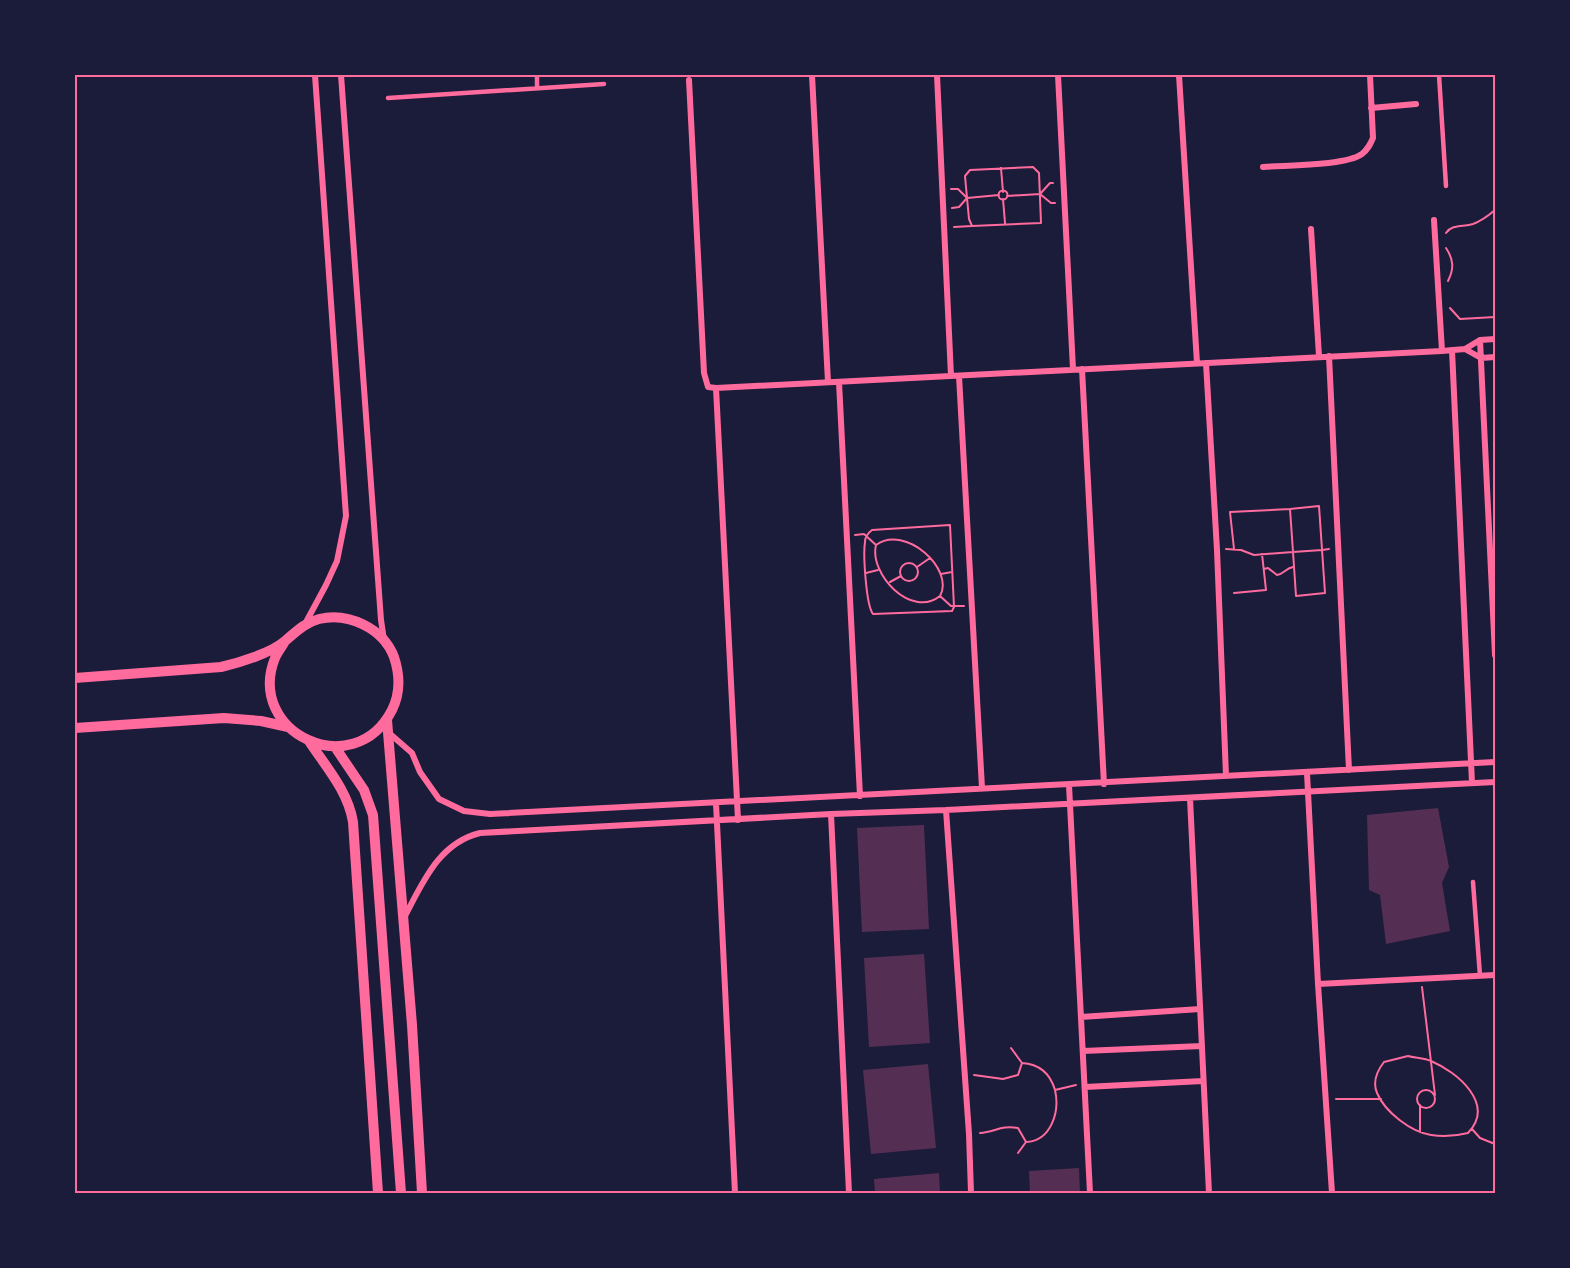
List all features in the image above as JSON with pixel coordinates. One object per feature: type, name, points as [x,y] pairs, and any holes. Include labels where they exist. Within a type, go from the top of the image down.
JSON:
[{"type":"street","points":[[288,727],[278,712],[272,695],[270,676],[274,659],[284,643],[304,625],[326,585],[337,561],[345,516],[315,75]]},
{"type":"street","points":[[341,75],[384,641]]},
{"type":"street","points":[[812,75],[828,382]]},
{"type":"street","points":[[937,75],[951,376]]},
{"type":"street","points":[[1058,75],[1072,369]]},
{"type":"street","points":[[1179,75],[1197,363]]},
{"type":"street","points":[[1263,167],[1350,159],[1362,154],[1370,147],[1373,138],[1370,75]]},
{"type":"street","points":[[689,80],[704,373],[708,387],[1442,351],[1465,349],[1480,340],[1495,339]]},
{"type":"street","points":[[1371,108],[1416,104]]},
{"type":"street","points":[[1434,220],[1442,351]]},
{"type":"street","points":[[1311,229],[1319,356]]},
{"type":"street","points":[[1480,340],[1495,655]]},
{"type":"street","points":[[1465,349],[1481,358],[1495,357]]},
{"type":"street","points":[[1452,350],[1472,783]]},
{"type":"street","points":[[1329,356],[1350,770]]},
{"type":"street","points":[[1206,363],[1217,550],[1226,776]]},
{"type":"street","points":[[1082,369],[1104,784]]},
{"type":"street","points":[[959,376],[982,788]]},
{"type":"street","points":[[839,382],[860,796]]},
{"type":"street","points":[[716,388],[738,820]]},
{"type":"street","points":[[75,728],[224,718],[253,720],[288,727],[309,741],[322,746],[335,747],[359,742],[379,729],[395,705],[399,688],[398,671],[393,655],[374,631],[361,623],[333,618],[304,625]]},
{"type":"street","points":[[75,678],[221,667],[284,643]]},
{"type":"street","points":[[387,720],[422,1193]]},
{"type":"street","points":[[388,733],[412,753],[420,772],[439,799],[453,807],[474,814],[982,788],[1070,786],[1495,762]]},
{"type":"street","points":[[309,741],[342,789],[353,822],[378,1193]]},
{"type":"street","points":[[335,747],[364,790],[373,815],[401,1193]]},
{"type":"street","points":[[1307,773],[1332,1193]]},
{"type":"street","points":[[403,920],[442,854],[454,843],[480,833],[1495,782]]},
{"type":"street","points":[[1070,786],[1090,1193]]},
{"type":"street","points":[[1190,798],[1209,1193]]},
{"type":"street","points":[[716,803],[735,1193]]},
{"type":"street","points":[[946,810],[969,1134],[970,1193]]},
{"type":"street","points":[[831,814],[849,1193]]},
{"type":"street","points":[[1318,984],[1495,975]]},
{"type":"street","points":[[1082,1017],[1200,1009]]},
{"type":"street","points":[[1083,1051],[1202,1046]]},
{"type":"street","points":[[1085,1086],[1203,1081]]},
{"type":"lane","points":[[537,75],[537,88]]},
{"type":"lane","points":[[1439,75],[1446,186]]},
{"type":"lane","points":[[388,98],[604,84]]},
{"type":"lane","points":[[1473,882],[1480,976]]},
{"type":"path","points":[[944,228],[1041,223],[1039,173],[1033,167],[970,170],[965,176],[969,219],[972,226]]},
{"type":"path","points":[[1001,168],[1003,192]]},
{"type":"path","points":[[1040,194],[1050,183],[1064,182]]},
{"type":"path","points":[[942,190],[958,189],[967,198]]},
{"type":"path","points":[[943,209],[959,207],[967,198],[999,195],[999,192],[1007,191],[1008,196]]},
{"type":"path","points":[[999,195],[999,199],[1008,199],[1008,196],[1040,194],[1051,203],[1065,202]]},
{"type":"path","points":[[1003,199],[1005,224]]},
{"type":"path","points":[[1445,237],[1449,228],[1464,227],[1477,222],[1495,210]]},
{"type":"path","points":[[1446,243],[1446,249],[1453,262],[1452,274],[1448,280]]},
{"type":"path","points":[[1449,300],[1450,308],[1460,319],[1495,318]]},
{"type":"path","points":[[1234,549],[1230,512],[1318,506],[1324,593],[1296,596],[1290,509]]},
{"type":"path","points":[[950,525],[954,607],[951,612],[873,614],[868,604],[865,542],[867,536],[872,530],[950,525]]},
{"type":"path","points":[[846,535],[867,536],[876,545]]},
{"type":"path","points":[[897,538],[911,543],[930,558],[941,574],[943,589],[940,596],[925,604],[912,602],[902,597],[879,570],[876,545],[882,541],[897,538]]},
{"type":"path","points":[[1226,549],[1254,555],[1337,548]]},
{"type":"path","points":[[1234,593],[1266,590],[1262,554]]},
{"type":"path","points":[[917,567],[930,558]]},
{"type":"path","points":[[906,563],[912,563],[917,567],[918,572],[914,580],[905,580],[901,576],[902,567],[906,563]]},
{"type":"path","points":[[1264,569],[1268,568],[1277,575],[1293,567]]},
{"type":"path","points":[[866,573],[879,570]]},
{"type":"path","points":[[941,574],[952,572]]},
{"type":"path","points":[[889,582],[901,576]]},
{"type":"path","points":[[940,596],[954,607],[972,606]]},
{"type":"path","points":[[1420,1105],[1428,1108],[1435,1102],[1421,978]]},
{"type":"path","points":[[1011,1048],[1022,1063],[1036,1064],[1041,1068],[1050,1078],[1055,1090],[1056,1112],[1049,1129],[1039,1139],[1026,1142],[1018,1154]]},
{"type":"path","points":[[1408,1056],[1429,1060],[1469,1087],[1478,1110],[1478,1117],[1468,1133],[1457,1136],[1430,1135],[1420,1132],[1393,1114],[1377,1093],[1375,1077],[1384,1062],[1408,1056]]},
{"type":"path","points":[[965,1075],[1010,1078],[1018,1075],[1022,1063]]},
{"type":"path","points":[[1055,1090],[1085,1086]]},
{"type":"path","points":[[1420,1132],[1420,1105],[1417,1098],[1422,1091],[1429,1090],[1435,1095]]},
{"type":"path","points":[[1325,1099],[1381,1099]]},
{"type":"path","points":[[969,1134],[991,1132],[1000,1127],[1010,1126],[1018,1128],[1026,1142]]},
{"type":"path","points":[[1472,1129],[1480,1138],[1495,1144]]},
{"type":"building","points":[[1438,808],[1449,867],[1442,883],[1450,931],[1386,944],[1380,895],[1369,890],[1367,815]]},
{"type":"building","points":[[924,825],[929,929],[862,932],[857,828]]},
{"type":"building","points":[[924,954],[930,1043],[869,1047],[864,958]]},
{"type":"building","points":[[928,1064],[936,1148],[871,1154],[863,1070]]},
{"type":"building","points":[[1079,1168],[1080,1193],[1030,1193],[1029,1171]]},
{"type":"building","points":[[939,1173],[940,1193],[875,1193],[874,1179]]}]
